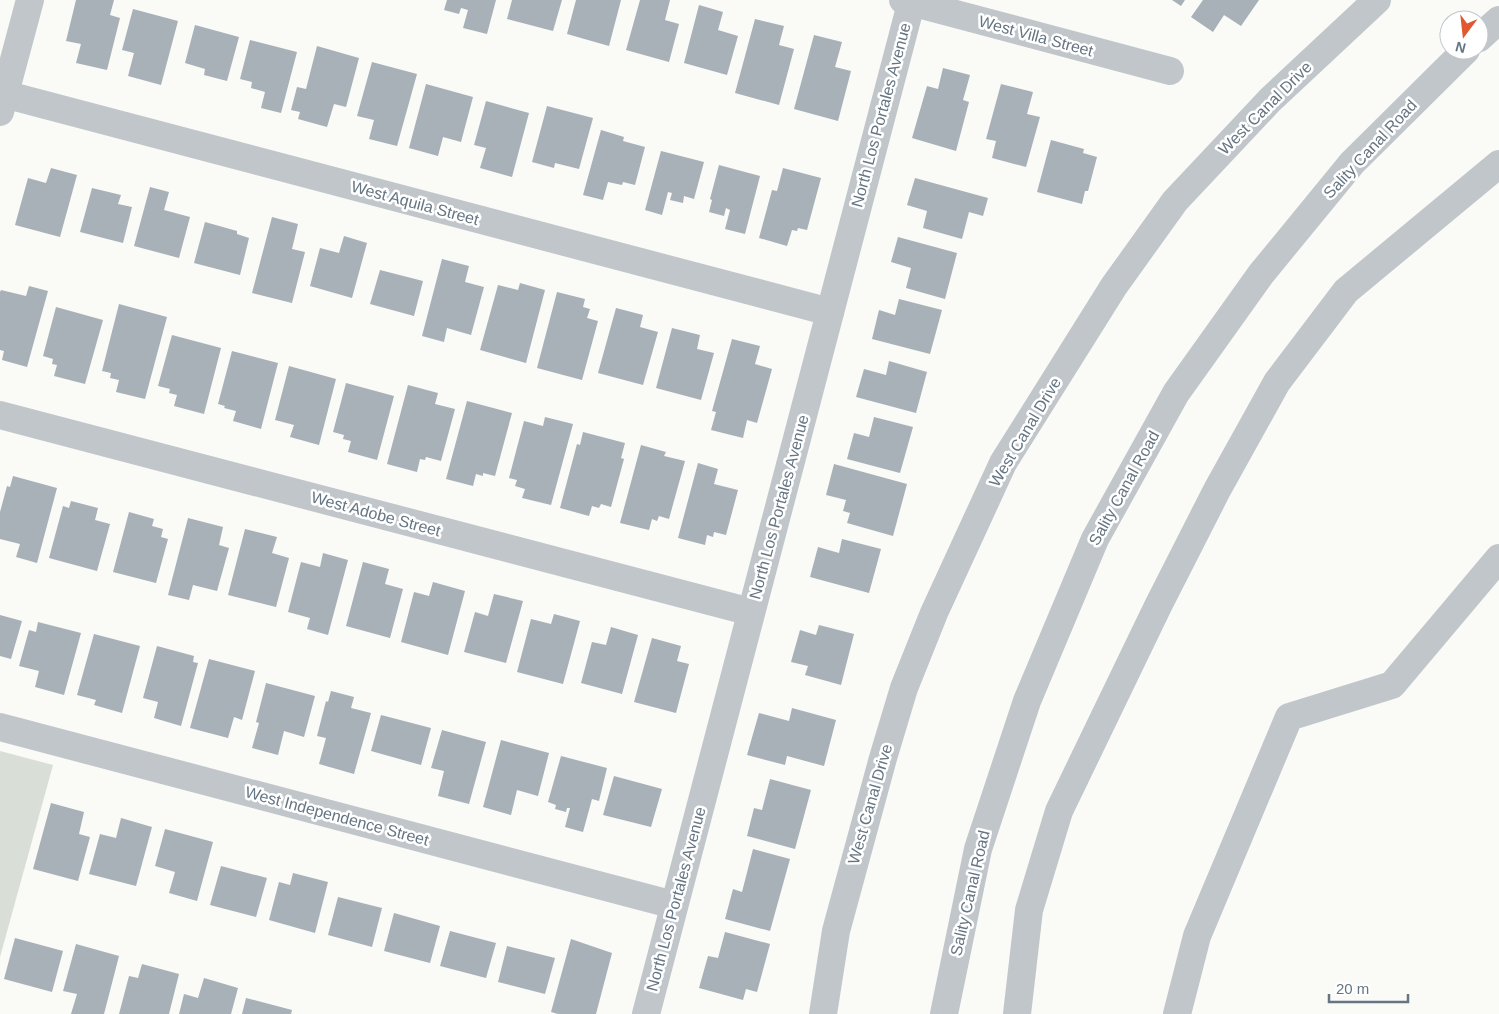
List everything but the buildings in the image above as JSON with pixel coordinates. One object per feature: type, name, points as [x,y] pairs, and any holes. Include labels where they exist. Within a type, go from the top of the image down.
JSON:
[{"type":"street","points":[[2,100],[30,0]]},
{"type":"street","name":"West Canal Drive","points":[[823,1014],[836,931],[904,688],[934,614],[1003,463],[1114,286],[1175,201],[1270,100],[1377,0]]},
{"type":"street","name":"West Villa Street","points":[[909,1],[1170,71]]},
{"type":"street","name":"North Los Portales Avenue","points":[[646,1014],[830,312],[909,1]]},
{"type":"street","points":[[1489,29],[1499,20]]},
{"type":"street","name":"Sality Canal Road","points":[[944,1014],[978,849],[1027,701],[1094,538],[1176,393],[1261,274],[1352,163],[1456,60]]},
{"type":"street","name":"West Aquila Street","points":[[2,100],[830,312]]},
{"type":"street","points":[[1017,1014],[1029,910],[1059,811],[1158,606],[1217,490],[1277,382],[1346,291],[1499,164]]},
{"type":"street","name":"West Adobe Street","points":[[0,415],[751,612]]},
{"type":"street","points":[[1177,1014],[1197,936],[1288,717],[1392,685],[1499,558]]},
{"type":"street","name":"West Independence Street","points":[[0,727],[674,905]]},
{"type":"shaded area","points":[[0,751],[53,765],[0,957]]}]
